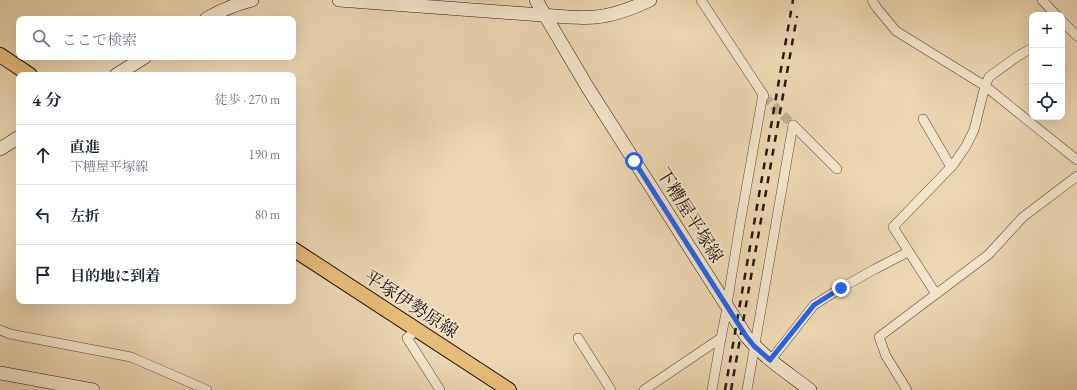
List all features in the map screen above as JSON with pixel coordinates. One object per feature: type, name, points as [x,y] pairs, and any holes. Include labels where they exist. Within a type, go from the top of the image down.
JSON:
[{"type":"main road","points":[[0,55],[26,72]]},
{"type":"main road","name":"平塚伊勢原線","points":[[296,251],[510,390]]},
{"type":"street","points":[[339,0],[568,17],[596,17],[619,13],[650,0]]},
{"type":"street","name":"下糟屋平塚線","points":[[536,0],[544,16],[588,88],[746,336],[754,346],[770,360],[810,390]]},
{"type":"street","points":[[701,0],[764,95],[741,218],[712,390]]},
{"type":"street","points":[[872,0],[896,30],[985,86],[1077,160]]},
{"type":"street","points":[[1042,0],[1053,12]]},
{"type":"street","points":[[211,16],[244,1]]},
{"type":"street","points":[[1065,27],[1077,36]]},
{"type":"street","points":[[936,294],[893,227],[951,167],[966,146],[974,130],[985,86],[989,77],[1029,50]]},
{"type":"street","points":[[121,72],[140,60]]},
{"type":"street","points":[[923,119],[951,167]]},
{"type":"street","points":[[747,390],[793,125],[837,169]]},
{"type":"street","points":[[0,149],[16,139]]},
{"type":"street","points":[[907,390],[886,356],[879,337],[988,255],[1023,217],[1077,176]]},
{"type":"street","points":[[770,360],[814,305],[841,288],[908,252]]},
{"type":"street","points":[[0,330],[10,334],[131,357],[207,390]]},
{"type":"street","points":[[417,330],[407,338],[440,390]]},
{"type":"street","points":[[578,338],[611,390]]},
{"type":"street","points":[[644,390],[721,338]]},
{"type":"street","points":[[0,374],[93,390]]},
{"type":"tunnel","points":[[764,96],[793,125]]},
{"type":"railway","points":[[725,390],[793,0]]},
{"type":"railway","points":[[731,390],[797,16]]},
{"type":"route","points":[[634,161],[746,336],[754,346],[770,360],[814,305],[841,288]]}]
